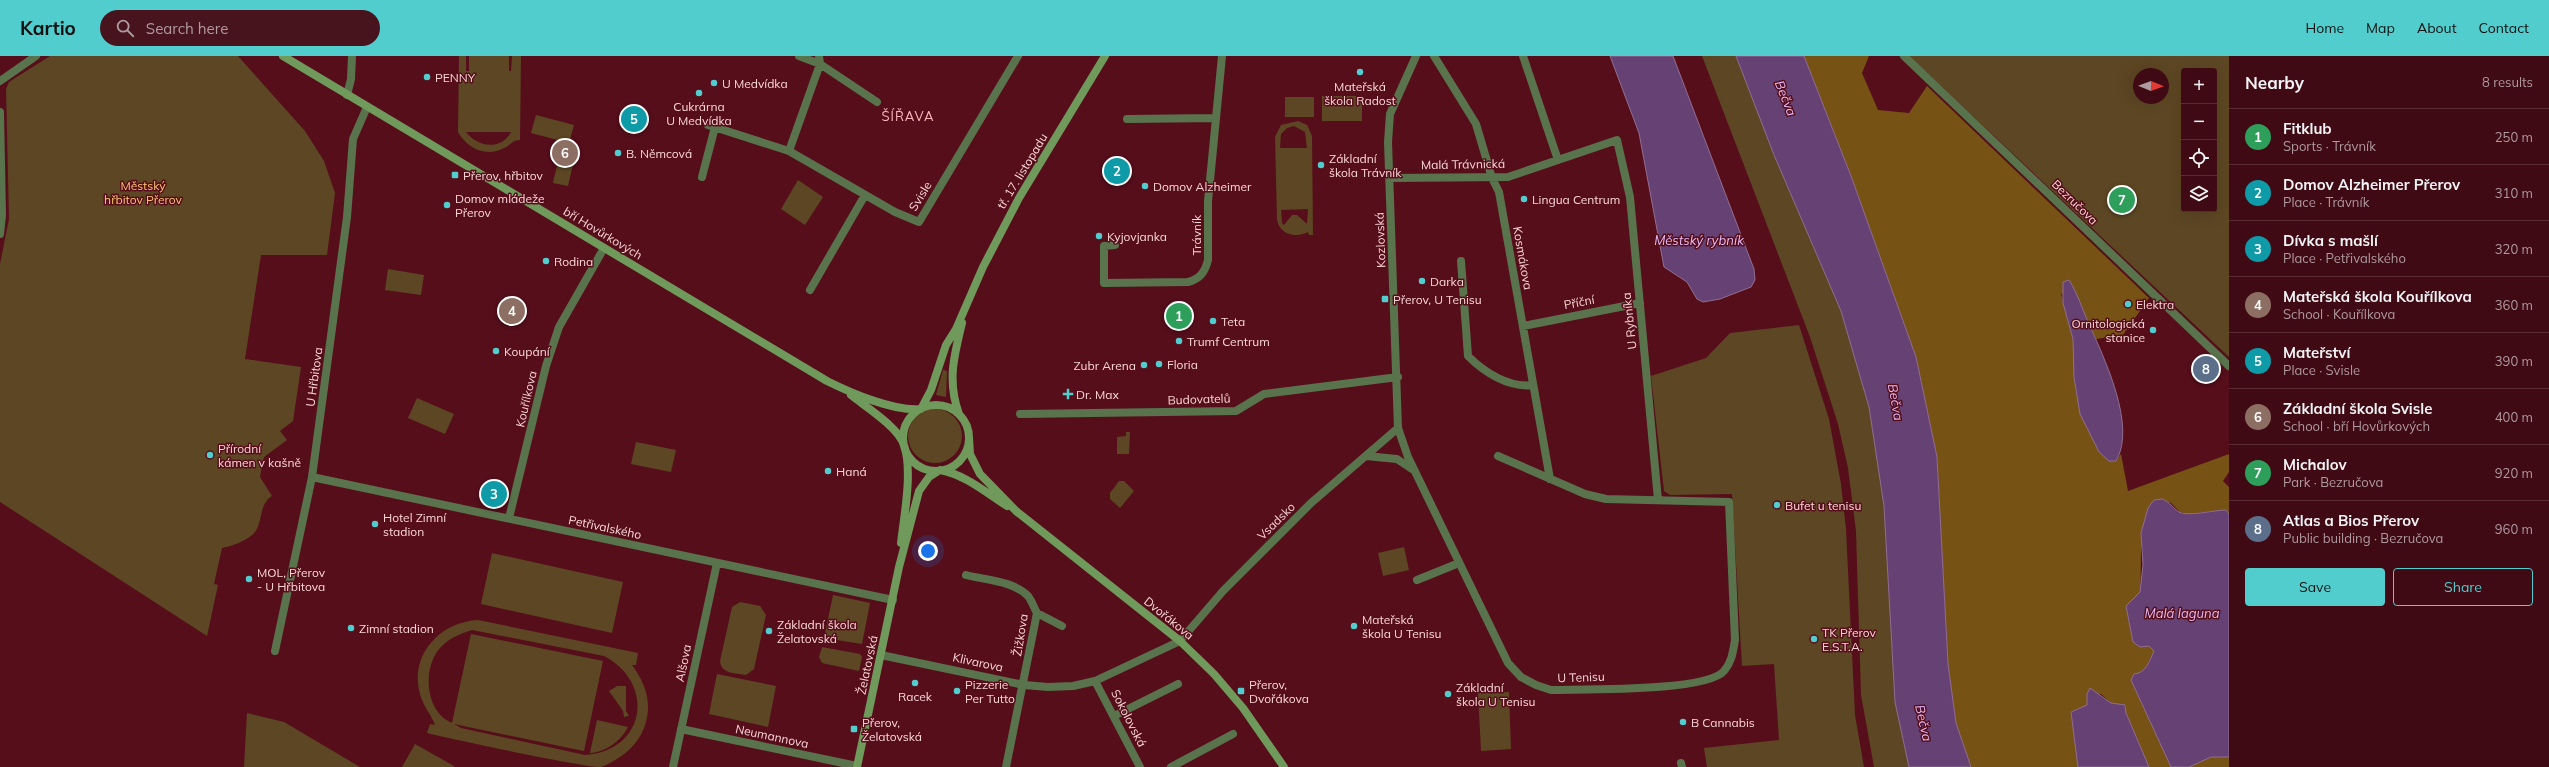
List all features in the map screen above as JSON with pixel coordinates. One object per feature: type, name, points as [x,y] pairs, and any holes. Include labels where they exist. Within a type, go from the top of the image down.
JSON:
[{"type":"main road","name":"bří Hovůrkových","points":[[283,56],[847,392],[883,420],[904,444]]},
{"type":"main road","name":"tř. 17. listopadu","points":[[921,409],[934,383],[946,345],[983,267],[1019,198],[1105,56]]},
{"type":"main road","name":"tř. 17. listopadu","points":[[959,414],[952,396],[951,378],[967,303]]},
{"type":"main road","name":"bří Hovůrkových","points":[[847,392],[894,408],[921,409]]},
{"type":"main road","points":[[941,405],[959,414],[966,425],[969,438],[966,451],[959,461],[940,470],[927,469],[914,462],[904,444],[906,424],[921,409],[941,405]]},
{"type":"main road","name":"Dvořákova","points":[[969,438],[970,454],[976,468],[1016,511]]},
{"type":"main road","name":"Želatovská","points":[[899,567],[907,477],[904,444]]},
{"type":"main road","name":"Želatovská","points":[[857,766],[899,567],[919,491],[928,477],[940,470]]},
{"type":"main road","name":"Dvořákova","points":[[940,470],[966,478],[1016,511],[1102,581],[1180,641],[1243,708],[1284,767]]},
{"type":"street","points":[[0,81],[36,56]]},
{"type":"street","points":[[347,95],[351,79],[352,56]]},
{"type":"street","points":[[799,56],[820,60],[878,102]]},
{"type":"street","name":"Svisle","points":[[702,178],[711,126],[790,151],[865,195],[919,222],[1018,56]]},
{"type":"street","name":"Trávník","points":[[1115,245],[1104,246],[1104,283],[1188,282],[1195,280],[1205,270],[1208,260],[1208,201],[1222,56]]},
{"type":"street","name":"Kozlovská","points":[[1398,428],[1398,378],[1389,178],[1390,114],[1416,56]]},
{"type":"street","name":"Kosmákova","points":[[1434,56],[1476,124],[1492,178],[1499,192],[1550,478]]},
{"type":"street","points":[[1523,56],[1558,160]]},
{"type":"street","name":"Bezručova","points":[[1904,56],[2229,366]]},
{"type":"street","points":[[790,151],[820,60]]},
{"type":"street","name":"U Hřbitova","points":[[275,650],[312,477],[347,217],[352,144],[356,128],[367,107]]},
{"type":"street","points":[[0,112],[0,234]]},
{"type":"street","points":[[1127,119],[1215,118]]},
{"type":"street","name":"Malá Trávnická","points":[[1389,178],[1508,177],[1617,140]]},
{"type":"street","name":"U Rybníka","points":[[1617,140],[1628,184],[1658,500]]},
{"type":"street","points":[[810,290],[865,195]]},
{"type":"street","name":"Kouřílkova","points":[[510,518],[546,366],[559,327],[604,248]]},
{"type":"street","points":[[1461,261],[1468,356],[1498,378],[1520,387],[1533,385]]},
{"type":"street","name":"Příční","points":[[1523,326],[1640,303]]},
{"type":"street","name":"Budovatelů","points":[[1020,414],[1236,411],[1264,394],[1398,378]]},
{"type":"street","name":"U Tenisu","points":[[1398,428],[1414,470],[1508,663],[1521,677],[1536,686],[1551,690],[1688,684],[1711,680],[1724,672],[1731,660],[1735,640],[1729,502],[1658,500]]},
{"type":"street","name":"Vsadsko","points":[[1180,641],[1223,591],[1311,503],[1398,428]]},
{"type":"street","points":[[1366,456],[1397,459],[1414,470]]},
{"type":"street","points":[[1498,456],[1585,494],[1606,499],[1658,500]]},
{"type":"street","name":"Petřivalského","points":[[312,477],[893,600]]},
{"type":"street","name":"Alšova","points":[[673,767],[717,563]]},
{"type":"street","points":[[1417,580],[1459,563]]},
{"type":"street","name":"Žižkova","points":[[966,575],[1008,585],[1020,591],[1028,596],[1037,613],[1024,685],[1006,767]]},
{"type":"street","points":[[1037,613],[1062,626]]},
{"type":"street","name":"Klivarova","points":[[881,655],[1024,685],[1048,687],[1073,686],[1095,681],[1180,641]]},
{"type":"street","name":"Sokolovská","points":[[1095,681],[1140,767]]},
{"type":"street","points":[[1114,716],[1178,684]]},
{"type":"street","name":"Neumannova","points":[[681,729],[857,766]]},
{"type":"street","points":[[1171,767],[1234,734]]},
{"type":"green space","name":"Městský hřbitov Přerov","points":[[50,56],[238,56],[305,131],[324,161],[335,193],[327,255],[261,255],[245,359],[301,367],[293,421],[280,431],[287,440],[264,457],[260,477],[272,496],[265,503],[255,532],[239,543],[222,548],[214,584],[218,585],[207,636],[0,502],[0,264],[9,219],[6,89],[9,82]]},
{"type":"green space","points":[[459,56],[466,56],[466,71],[469,71],[469,56],[509,56],[509,71],[511,71],[512,56],[521,56],[520,140],[515,141],[497,151],[484,152],[466,143],[458,132]],"holes":[[[466,132],[511,132],[507,138],[501,142],[489,145],[476,141]]]},
{"type":"green space","points":[[1702,56],[1736,56],[1774,155],[1841,311],[1869,407],[1884,506],[1895,702],[1909,767],[1874,767],[1861,695],[1856,531],[1848,468],[1838,424],[1810,337]]},
{"type":"green space","points":[[1909,56],[2229,56],[2229,357]]},
{"type":"green space","points":[[1322,96],[1362,96],[1362,121],[1322,121]]},
{"type":"green space","points":[[1285,97],[1314,97],[1314,117],[1285,117]]},
{"type":"green space","points":[[536,115],[574,125],[569,143],[531,133]]},
{"type":"green space","points":[[1298,121],[1307,125],[1312,136],[1313,235],[1309,235],[1308,232],[1299,235],[1289,234],[1281,229],[1277,220],[1275,137],[1281,125]],"holes":[[[1294,126],[1305,132],[1307,148],[1280,148],[1281,134],[1287,128]],[[1308,209],[1307,224],[1297,215],[1292,215],[1284,225],[1282,223],[1281,210]]]},
{"type":"green space","points":[[560,153],[575,156],[568,186],[553,183]]},
{"type":"green space","points":[[798,180],[823,197],[805,225],[781,209]]},
{"type":"green space","points":[[388,269],[424,275],[421,295],[385,290]]},
{"type":"green space","points":[[1799,325],[1829,419],[1841,484],[1846,529],[1855,715],[1864,767],[1707,767],[1704,748],[1779,740],[1774,664],[1742,666],[1732,494],[1670,495],[1664,491],[1651,376],[1706,358],[1730,333]]},
{"type":"green space","points":[[943,370],[947,371],[946,397],[936,395]]},
{"type":"green space","points":[[417,398],[454,414],[445,434],[408,418]]},
{"type":"green space","points":[[935,409],[945,411],[954,417],[960,426],[962,436],[960,446],[954,455],[945,461],[935,463],[925,461],[916,455],[910,446],[908,436],[910,426],[916,417],[925,411]]},
{"type":"green space","points":[[1126,432],[1130,432],[1129,454],[1117,454],[1117,437],[1126,436]]},
{"type":"green space","points":[[636,442],[676,450],[671,472],[631,464]]},
{"type":"green space","points":[[1119,481],[1124,481],[1134,491],[1120,508],[1110,499],[1110,493]]},
{"type":"green space","points":[[1404,547],[1409,570],[1383,576],[1378,553]]},
{"type":"green space","points":[[492,553],[623,582],[612,633],[481,604]]},
{"type":"green space","points":[[833,595],[870,603],[862,644],[824,638]]},
{"type":"green space","points":[[740,602],[760,606],[766,615],[754,669],[746,675],[726,671],[721,665],[720,661],[732,607]]},
{"type":"green space","points":[[478,620],[638,653],[636,665],[632,665],[641,679],[647,695],[648,703],[647,719],[641,735],[632,747],[621,757],[601,767],[545,758],[427,733],[430,724],[435,725],[420,694],[418,680],[419,666],[423,654],[440,634],[451,627],[464,622]],"holes":[[[472,630],[604,656],[621,668],[632,682],[637,698],[637,714],[632,729],[621,742],[605,751],[585,755],[461,728],[454,724],[584,751],[603,661],[471,634],[452,723],[443,717],[436,709],[429,689],[430,667],[440,648],[451,639]]]},
{"type":"green space","points":[[822,647],[860,654],[862,657],[859,671],[822,663],[819,657]]},
{"type":"green space","points":[[717,674],[776,686],[768,727],[709,714]]},
{"type":"green space","points":[[617,686],[626,686],[626,711],[629,716],[624,717],[623,711],[609,691]]},
{"type":"green space","points":[[1509,692],[1511,749],[1481,751],[1478,693]]},
{"type":"green space","points":[[247,713],[284,722],[360,767],[244,767]]},
{"type":"green space","points":[[597,720],[628,727],[621,737],[612,745],[602,750],[590,753]]},
{"type":"green space","points":[[415,744],[454,766],[454,767],[402,767]]},
{"type":"shaded area","points":[[1804,56],[1869,56],[1862,73],[1878,110],[1909,113],[1927,86],[2149,298],[2123,335],[2096,339],[2089,324],[2061,293],[2073,339],[2076,393],[2109,461],[2116,461],[2121,454],[2128,491],[2229,454],[2229,472],[2223,481],[2229,487],[2229,514],[2226,510],[2188,514],[2180,512],[2171,503],[2154,500],[2148,510],[2142,532],[2140,592],[2126,606],[2133,642],[2149,646],[2154,651],[2146,668],[2131,680],[2171,767],[2149,767],[2126,713],[2125,705],[2111,703],[2101,694],[2087,694],[2087,705],[2071,712],[2078,767],[1971,767],[1956,723],[1948,664],[1937,457],[1916,357],[1851,176]]},
{"type":"shaded area","points":[[2211,757],[2229,757],[2229,767],[2189,767]]},
{"type":"water","name":"Městský rybník","points":[[1610,56],[1673,56],[1754,269],[1755,280],[1751,287],[1720,299],[1703,302],[1697,299],[1687,282],[1664,267],[1639,133]]},
{"type":"water","name":"Bečva","points":[[1736,56],[1804,56],[1851,176],[1916,357],[1937,457],[1948,664],[1956,723],[1971,767],[1909,767],[1895,702],[1884,506],[1869,407],[1841,311],[1774,155]]},
{"type":"water","points":[[2069,280],[2110,373],[2121,411],[2123,430],[2121,446],[2116,461],[2109,461],[2099,452],[2080,414],[2074,377],[2073,339],[2063,303],[2063,282]]},
{"type":"water","name":"Malá laguna","points":[[2162,499],[2179,512],[2183,513],[2194,514],[2226,510],[2229,514],[2229,757],[2211,757],[2189,767],[2171,767],[2131,680],[2134,674],[2141,672],[2147,666],[2154,651],[2149,646],[2140,647],[2133,642],[2126,606],[2140,592],[2143,565],[2141,533],[2148,508],[2154,500]]},
{"type":"water","points":[[2090,688],[2111,703],[2125,705],[2126,713],[2149,767],[2078,767],[2071,712],[2087,705],[2087,694]]},
{"type":"place","name":"Mateřská škola Radost","points":[[1360,72]]},
{"type":"place","name":"PENNY","points":[[427,77]]},
{"type":"place","name":"U Medvídka","points":[[714,83]]},
{"type":"place","name":"Cukrárna U Medvídka","points":[[699,93]]},
{"type":"place","name":"Mateřství","points":[[634,119]]},
{"type":"place","name":"Základní škola Svisle","points":[[565,153]]},
{"type":"place","name":"B. Němcová","points":[[618,153]]},
{"type":"place","name":"Základní škola Trávník","points":[[1321,165]]},
{"type":"place","name":"Domov Alzheimer Přerov","points":[[1117,171]]},
{"type":"place","name":"Přerov, hřbitov","points":[[455,175]]},
{"type":"place","name":"Domov Alzheimer","points":[[1145,186]]},
{"type":"place","name":"Lingua Centrum","points":[[1524,199]]},
{"type":"place","name":"Michalov","points":[[2122,200]]},
{"type":"place","name":"Domov mládeže Přerov","points":[[447,205]]},
{"type":"place","name":"Kyjovjanka","points":[[1099,236]]},
{"type":"place","name":"Rodina","points":[[546,261]]},
{"type":"place","name":"Darka","points":[[1422,281]]},
{"type":"place","name":"Přerov, U Tenisu","points":[[1385,299]]},
{"type":"place","name":"Elektra","points":[[2128,304]]},
{"type":"place","name":"Mateřská škola Kouřílkova","points":[[512,311]]},
{"type":"place","name":"Fitklub","points":[[1179,316]]},
{"type":"place","name":"Teta","points":[[1213,321]]},
{"type":"place","name":"Ornitologická stanice","points":[[2153,330]]},
{"type":"place","name":"Trumf Centrum","points":[[1179,341]]},
{"type":"place","name":"Koupání","points":[[496,351]]},
{"type":"place","name":"Floria","points":[[1159,364]]},
{"type":"place","name":"Zubr Arena","points":[[1144,365]]},
{"type":"place","name":"Atlas a Bios Přerov","points":[[2206,369]]},
{"type":"place","name":"Dr. Max","points":[[1068,394]]},
{"type":"place","name":"Přírodní kámen v kašně","points":[[210,455]]},
{"type":"place","name":"Haná","points":[[828,471]]},
{"type":"place","name":"Dívka s mašlí","points":[[494,494]]},
{"type":"place","name":"Bufet u tenisu","points":[[1777,505]]},
{"type":"place","name":"Hotel Zimní stadion","points":[[375,524]]},
{"type":"place","name":"MOL, Přerov - U Hřbitova","points":[[249,579]]},
{"type":"place","name":"Mateřská škola U Tenisu","points":[[1354,626]]},
{"type":"place","name":"Zimní stadion","points":[[351,628]]},
{"type":"place","name":"Základní škola Želatovská","points":[[769,631]]},
{"type":"place","name":"TK Přerov E.S.T.A.","points":[[1814,639]]},
{"type":"place","name":"Racek","points":[[915,683]]},
{"type":"place","name":"Pizzerie Per Tutto","points":[[957,691]]},
{"type":"place","name":"Přerov, Dvořákova","points":[[1241,691]]},
{"type":"place","name":"Základní škola U Tenisu","points":[[1448,694]]},
{"type":"place","name":"B Cannabis","points":[[1683,722]]},
{"type":"place","name":"Přerov, Želatovská","points":[[854,729]]},
{"type":"district","name":"ŠÍŘAVA","points":[[908,116]]}]
